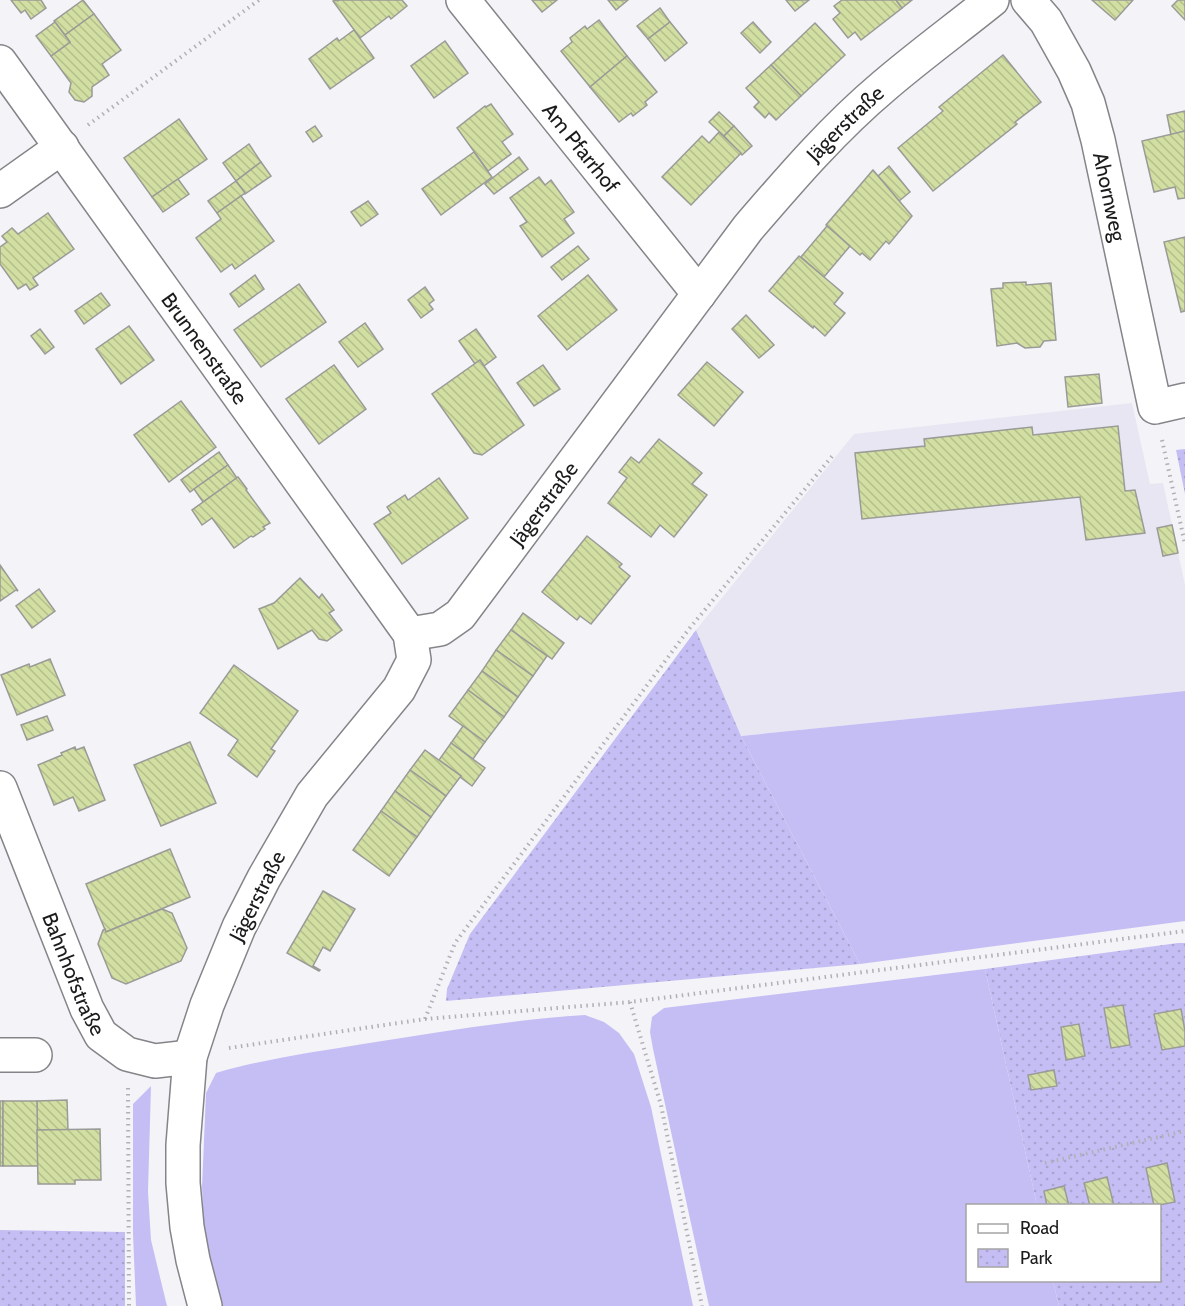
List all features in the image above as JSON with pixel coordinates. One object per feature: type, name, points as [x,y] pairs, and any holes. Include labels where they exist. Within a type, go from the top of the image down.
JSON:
[{"type":"street","name":"Am Pfarrhof","points":[[463,0],[699,294]]},
{"type":"street","name":"Jägerstraße","points":[[190,1057],[207,1005],[239,927],[264,878],[312,795],[399,688],[414,660],[410,634],[440,629],[460,615],[748,228],[795,174],[883,87],[992,0]]},
{"type":"street","name":"Ahornweg","points":[[1028,0],[1046,21],[1074,71],[1088,103],[1170,404]]},
{"type":"street","name":"Brunnenstraße","points":[[0,62],[410,634]]},
{"type":"street","points":[[0,191],[62,147]]},
{"type":"street","name":"Bahnhofstraße","points":[[0,788],[87,1009],[100,1035],[126,1054],[155,1061],[190,1057]]},
{"type":"street","points":[[0,1055],[35,1055]]},
{"type":"street","points":[[190,1057],[183,1145],[183,1182],[187,1227],[205,1306]]},
{"type":"path","points":[[62,147],[260,0]]},
{"type":"path","points":[[1170,404],[1185,544]]},
{"type":"path","points":[[425,1019],[455,943],[689,629],[834,454]]},
{"type":"path","points":[[190,1057],[242,1045],[425,1019],[630,1002],[1185,931]]},
{"type":"path","points":[[630,1002],[661,1105],[702,1306]]},
{"type":"path","points":[[126,1054],[129,1306]]},
{"type":"path","points":[[1045,1163],[1185,1131]]},
{"type":"shaded area","points":[[1132,403],[1150,484],[1163,483],[1185,585],[1185,691],[741,736],[696,630],[854,434]]},
{"type":"green space","points":[[1185,449],[1185,494],[1176,450]]},
{"type":"green space","points":[[696,630],[741,736],[860,964],[446,1001],[447,989],[470,934]]},
{"type":"green space","points":[[1185,691],[1185,921],[860,964],[741,736]]},
{"type":"green space","points":[[1185,943],[1185,1306],[1059,1306],[1053,1282],[1161,1282],[1161,1204],[1037,1204],[985,969]]},
{"type":"green space","points":[[985,969],[1037,1204],[966,1204],[966,1282],[1053,1282],[1059,1306],[709,1306],[650,1032],[652,1017],[664,1008]]},
{"type":"green space","points":[[585,1015],[604,1022],[619,1033],[634,1054],[651,1107],[693,1306],[220,1306],[204,1228],[202,1187],[206,1093],[216,1073],[289,1056],[418,1035],[501,1023]]},
{"type":"green space","points":[[151,1086],[148,1192],[151,1240],[167,1306],[136,1306],[133,1234],[133,1104]]},
{"type":"green space","points":[[0,1230],[125,1232],[125,1306],[0,1306]]},
{"type":"building","points":[[11,0],[41,0],[46,8],[31,19],[25,10],[21,13]]},
{"type":"building","points":[[83,0],[94,14],[65,35],[54,21]]},
{"type":"building","points":[[402,0],[407,6],[391,19],[389,16],[360,38],[333,1]]},
{"type":"building","points":[[532,0],[557,0],[542,12]]},
{"type":"building","points":[[608,0],[628,0],[616,10]]},
{"type":"building","points":[[786,0],[809,0],[795,11]]},
{"type":"building","points":[[842,0],[896,0],[902,8],[861,40],[855,32],[848,38],[833,19],[840,13],[834,6]]},
{"type":"building","points":[[896,0],[912,0],[902,8]]},
{"type":"building","points":[[1092,0],[1133,0],[1115,20]]},
{"type":"building","points":[[1178,0],[1185,0],[1185,20],[1172,6]]},
{"type":"building","points":[[660,8],[670,22],[648,39],[637,26]]},
{"type":"building","points":[[94,14],[121,50],[102,64],[109,75],[92,87],[92,96],[84,102],[75,100],[69,92],[71,83],[51,56],[70,42],[65,35]]},
{"type":"building","points":[[599,20],[627,56],[590,87],[561,51],[572,42],[570,38],[585,26],[587,29]]},
{"type":"building","points":[[55,22],[70,42],[51,56],[36,36]]},
{"type":"building","points":[[670,22],[687,43],[665,61],[648,39]]},
{"type":"building","points":[[753,22],[771,42],[760,53],[741,33]]},
{"type":"building","points":[[815,23],[845,55],[801,96],[771,65]]},
{"type":"building","points":[[354,30],[374,58],[330,89],[309,59],[337,38],[339,41]]},
{"type":"building","points":[[445,41],[468,73],[434,98],[411,66]]},
{"type":"building","points":[[1003,55],[1041,102],[933,191],[898,148],[943,111],[939,107]]},
{"type":"building","points":[[627,56],[657,92],[645,102],[647,105],[633,116],[631,113],[619,122],[590,87]]},
{"type":"building","points":[[771,65],[801,96],[776,120],[769,113],[765,118],[754,107],[759,102],[746,88]]},
{"type":"building","points":[[491,104],[513,134],[502,142],[511,154],[488,171],[457,128],[485,106]]},
{"type":"building","points":[[1185,111],[1185,131],[1171,135],[1167,115]]},
{"type":"building","points":[[719,112],[734,126],[724,136],[709,122]]},
{"type":"building","points":[[179,119],[207,159],[152,197],[124,158]]},
{"type":"building","points":[[315,126],[322,136],[313,142],[306,132]]},
{"type":"building","points":[[734,126],[752,146],[742,155],[724,136]]},
{"type":"building","points":[[1185,131],[1185,198],[1178,199],[1175,187],[1154,192],[1142,141]]},
{"type":"building","points":[[719,132],[741,153],[691,205],[662,177],[702,136],[709,143]]},
{"type":"building","points":[[249,144],[261,162],[236,181],[223,163]]},
{"type":"building","points":[[474,152],[492,177],[441,215],[422,189]]},
{"type":"building","points":[[519,157],[528,169],[494,194],[485,184]]},
{"type":"building","points":[[261,162],[271,176],[245,194],[236,181]]},
{"type":"building","points":[[889,166],[910,192],[899,201],[878,176]]},
{"type":"building","points":[[873,170],[912,216],[889,244],[886,241],[870,260],[862,253],[860,255],[826,225]]},
{"type":"building","points":[[539,177],[545,185],[551,180],[574,212],[564,219],[574,233],[542,257],[520,226],[527,222],[510,198]]},
{"type":"building","points":[[178,179],[189,194],[163,212],[152,197]]},
{"type":"building","points":[[236,181],[245,193],[217,213],[208,201]]},
{"type":"building","points":[[241,196],[274,241],[235,269],[232,264],[221,272],[196,238],[221,219],[217,213]]},
{"type":"building","points":[[368,201],[378,214],[361,226],[351,212]]},
{"type":"building","points":[[48,213],[74,249],[33,278],[38,285],[30,290],[26,284],[18,289],[0,264],[0,247],[7,242],[2,236],[12,228],[18,234]]},
{"type":"building","points":[[827,226],[850,246],[824,277],[801,257]]},
{"type":"building","points":[[1185,237],[1185,311],[1181,312],[1164,242]]},
{"type":"building","points":[[578,246],[589,259],[562,280],[551,267]]},
{"type":"building","points":[[799,256],[843,293],[834,304],[845,313],[825,336],[769,291]]},
{"type":"building","points":[[255,275],[264,289],[239,307],[230,294]]},
{"type":"building","points":[[588,275],[617,310],[567,350],[538,316]]},
{"type":"building","points":[[1026,282],[1026,285],[1051,283],[1056,340],[1044,341],[1040,347],[1025,348],[1017,343],[997,346],[991,289],[1003,288],[1003,283]]},
{"type":"building","points":[[299,284],[326,322],[261,367],[234,330]]},
{"type":"building","points":[[425,287],[434,300],[429,304],[433,309],[421,318],[408,300]]},
{"type":"building","points":[[101,293],[110,305],[84,324],[75,311]]},
{"type":"building","points":[[746,315],[774,345],[759,358],[732,329]]},
{"type":"building","points":[[365,323],[383,349],[358,367],[339,342]]},
{"type":"building","points":[[129,326],[154,360],[121,384],[96,349]]},
{"type":"building","points":[[40,329],[54,347],[45,354],[31,336]]},
{"type":"building","points":[[476,329],[496,357],[484,366],[480,360],[475,364],[459,341]]},
{"type":"building","points":[[480,360],[524,425],[482,455],[474,453],[432,394]]},
{"type":"building","points":[[707,362],[743,392],[714,426],[678,395]]},
{"type":"building","points":[[334,365],[366,409],[319,444],[286,399]]},
{"type":"building","points":[[543,365],[560,389],[534,406],[517,383]]},
{"type":"building","points":[[1099,374],[1102,403],[1068,407],[1065,377]]},
{"type":"building","points":[[181,401],[216,447],[169,482],[134,435]]},
{"type":"building","points":[[1118,426],[1125,491],[1135,490],[1145,533],[1086,540],[1080,497],[862,519],[855,453],[925,446],[924,439],[1032,427],[1033,435]]},
{"type":"building","points":[[659,439],[702,473],[692,484],[707,495],[674,537],[660,525],[651,537],[608,503],[627,478],[619,472],[631,457],[639,463]]},
{"type":"building","points":[[219,452],[228,465],[190,492],[181,480]]},
{"type":"building","points":[[228,465],[237,478],[203,502],[194,489]]},
{"type":"building","points":[[238,477],[270,523],[263,527],[265,529],[234,548],[212,518],[202,525],[192,510]]},
{"type":"building","points":[[439,478],[468,518],[402,564],[374,524],[391,513],[387,507],[405,495],[408,500]]},
{"type":"building","points":[[1172,525],[1178,553],[1163,556],[1157,528]]},
{"type":"building","points":[[587,536],[622,564],[619,567],[630,576],[591,624],[580,616],[577,620],[542,592]]},
{"type":"building","points":[[0,565],[18,591],[16,590],[0,601]]},
{"type":"building","points":[[300,578],[319,598],[322,594],[334,610],[329,613],[342,630],[327,641],[319,639],[312,630],[278,649],[259,609],[274,603]]},
{"type":"building","points":[[39,589],[55,611],[32,628],[16,606]]},
{"type":"building","points":[[523,613],[564,643],[552,659],[511,630]]},
{"type":"building","points":[[511,630],[547,656],[533,676],[496,650]]},
{"type":"building","points":[[496,650],[533,676],[518,697],[482,671]]},
{"type":"building","points":[[50,659],[65,695],[17,715],[1,675]]},
{"type":"building","points":[[234,665],[298,711],[271,749],[275,751],[257,777],[228,755],[238,740],[200,713]]},
{"type":"building","points":[[482,671],[518,697],[504,717],[468,690]]},
{"type":"building","points":[[468,690],[504,717],[485,742],[449,716]]},
{"type":"building","points":[[47,716],[53,730],[27,740],[21,725]]},
{"type":"building","points":[[463,726],[485,742],[473,759],[451,743]]},
{"type":"building","points":[[190,742],[216,803],[161,826],[134,765]]},
{"type":"building","points":[[451,743],[485,768],[472,786],[439,760]]},
{"type":"building","points":[[75,747],[76,750],[84,747],[105,800],[79,811],[73,797],[54,805],[38,765]]},
{"type":"building","points":[[425,750],[461,776],[446,796],[410,770]]},
{"type":"building","points":[[410,770],[446,796],[431,817],[395,791]]},
{"type":"building","points":[[395,791],[431,817],[417,837],[381,811]]},
{"type":"building","points":[[381,811],[417,837],[389,876],[353,850]]},
{"type":"building","points":[[170,849],[190,897],[106,932],[86,884]]},
{"type":"building","points":[[323,891],[355,909],[330,951],[323,947],[313,966],[319,971],[287,953]]},
{"type":"building","points":[[162,909],[172,913],[187,948],[181,961],[126,984],[112,978],[98,944],[103,930],[105,929],[106,932]]},
{"type":"building","points":[[1123,1005],[1130,1045],[1111,1048],[1104,1008]]},
{"type":"building","points":[[1181,1009],[1185,1046],[1162,1050],[1154,1014]]},
{"type":"building","points":[[1079,1024],[1085,1056],[1066,1060],[1061,1027]]},
{"type":"building","points":[[1054,1070],[1057,1086],[1031,1090],[1028,1075]]},
{"type":"building","points":[[67,1100],[68,1130],[37,1130],[37,1101]]},
{"type":"building","points":[[0,1101],[3,1101],[3,1166],[0,1166]]},
{"type":"building","points":[[3,1101],[37,1101],[38,1166],[3,1166]]},
{"type":"building","points":[[100,1129],[101,1180],[75,1180],[75,1184],[38,1184],[37,1130]]},
{"type":"building","points":[[1167,1163],[1175,1202],[1154,1204],[1146,1168]]},
{"type":"building","points":[[1107,1177],[1114,1204],[1089,1204],[1084,1183]]},
{"type":"building","points":[[1064,1186],[1068,1204],[1047,1204],[1044,1191]]}]
